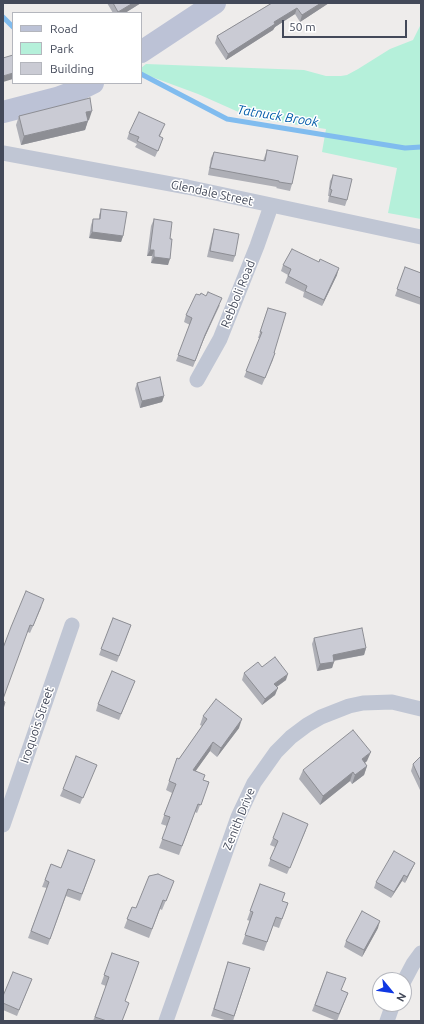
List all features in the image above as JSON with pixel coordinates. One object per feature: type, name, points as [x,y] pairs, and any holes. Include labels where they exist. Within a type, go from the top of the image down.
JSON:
[{"type":"street","points":[[142,51],[215,3]]},
{"type":"street","points":[[3,112],[51,100],[91,84]]},
{"type":"street","name":"Glendale Street","points":[[3,154],[187,187],[421,237]]},
{"type":"street","name":"Rebboli Road","points":[[197,380],[220,339],[257,246],[271,206]]},
{"type":"street","name":"Iroquois Street","points":[[3,825],[72,626]]},
{"type":"street","name":"Zenith Drive","points":[[166,1021],[238,817],[254,783],[276,752],[306,725],[321,717],[349,706],[363,703],[392,702],[421,709]]},
{"type":"street","points":[[409,972],[421,953]]},
{"type":"green space","points":[[421,24],[421,219],[388,213],[397,168],[322,152],[326,129],[252,118],[198,94],[142,73],[142,67],[146,64],[304,70],[326,76],[341,76],[347,75],[358,69],[390,49],[413,40]]},
{"type":"building","points":[[113,3],[133,3],[118,12]]},
{"type":"building","points":[[272,3],[321,3],[302,15],[297,8],[228,54],[217,36]]},
{"type":"building","points":[[12,55],[12,73],[3,76],[3,58]]},
{"type":"building","points":[[90,98],[92,111],[86,112],[88,121],[24,136],[19,116]]},
{"type":"building","points":[[139,112],[165,124],[159,136],[163,138],[158,151],[137,141],[139,137],[129,133]]},
{"type":"building","points":[[267,150],[298,156],[292,184],[210,168],[214,152],[265,161]]},
{"type":"building","points":[[333,175],[352,179],[347,200],[330,196]]},
{"type":"building","points":[[101,209],[127,212],[123,236],[92,232],[93,219],[100,219]]},
{"type":"building","points":[[154,219],[172,222],[170,259],[154,257],[154,250],[150,250]]},
{"type":"building","points":[[214,229],[239,234],[235,256],[210,251]]},
{"type":"building","points":[[292,249],[319,262],[320,259],[339,268],[324,300],[305,291],[307,286],[288,276],[291,269],[283,265]]},
{"type":"building","points":[[405,267],[421,273],[421,298],[397,289]]},
{"type":"building","points":[[208,292],[222,298],[195,361],[178,355],[192,318],[186,315],[196,294],[200,295],[201,293],[206,296]]},
{"type":"building","points":[[268,308],[286,313],[275,353],[265,378],[246,371],[262,332],[260,332]]},
{"type":"building","points":[[160,377],[164,396],[142,401],[137,383]]},
{"type":"building","points":[[26,591],[44,599],[33,626],[30,625],[3,699],[3,648]]},
{"type":"building","points":[[113,618],[131,625],[119,656],[101,649]]},
{"type":"building","points":[[362,628],[366,648],[333,655],[334,662],[320,664],[314,638]]},
{"type":"building","points":[[275,657],[288,674],[274,684],[278,688],[265,699],[244,673],[258,662],[262,667]]},
{"type":"building","points":[[112,671],[135,681],[121,714],[98,704]]},
{"type":"building","points":[[216,699],[242,719],[221,748],[213,742],[193,770],[205,775],[203,780],[209,782],[201,805],[198,804],[182,846],[162,839],[170,817],[164,815],[176,784],[169,781],[177,758],[179,759],[207,719],[203,716]]},
{"type":"building","points":[[353,730],[371,752],[362,759],[367,766],[355,775],[353,772],[323,796],[303,770]]},
{"type":"building","points":[[76,756],[97,765],[83,798],[63,789]]},
{"type":"building","points":[[421,756],[421,782],[413,764]]},
{"type":"building","points":[[283,813],[308,824],[290,868],[270,859],[278,841],[273,838]]},
{"type":"building","points":[[68,850],[95,860],[82,894],[68,889],[50,939],[31,931],[49,882],[45,880],[51,864],[61,868]]},
{"type":"building","points":[[394,851],[415,863],[407,877],[404,875],[394,892],[376,882]]},
{"type":"building","points":[[158,874],[174,881],[166,901],[163,900],[152,929],[127,919],[132,907],[136,908],[149,876]]},
{"type":"building","points":[[260,884],[285,893],[282,901],[288,903],[282,919],[276,917],[267,942],[245,935],[253,912],[250,911]]},
{"type":"building","points":[[362,911],[380,921],[364,950],[346,941]]},
{"type":"building","points":[[112,953],[139,962],[125,1001],[129,1003],[122,1021],[107,1021],[95,1017],[109,977],[104,975]]},
{"type":"building","points":[[228,962],[250,968],[234,1016],[214,1009]]},
{"type":"building","points":[[13,972],[32,979],[19,1010],[3,1003],[3,996]]},
{"type":"building","points":[[327,972],[346,978],[341,990],[348,993],[339,1014],[315,1005]]},
{"type":"waterway","name":"Tatnuck Brook","points":[[3,17],[12,26]]},
{"type":"waterway","name":"Tatnuck Brook","points":[[142,75],[227,119],[405,148],[421,147]]}]
